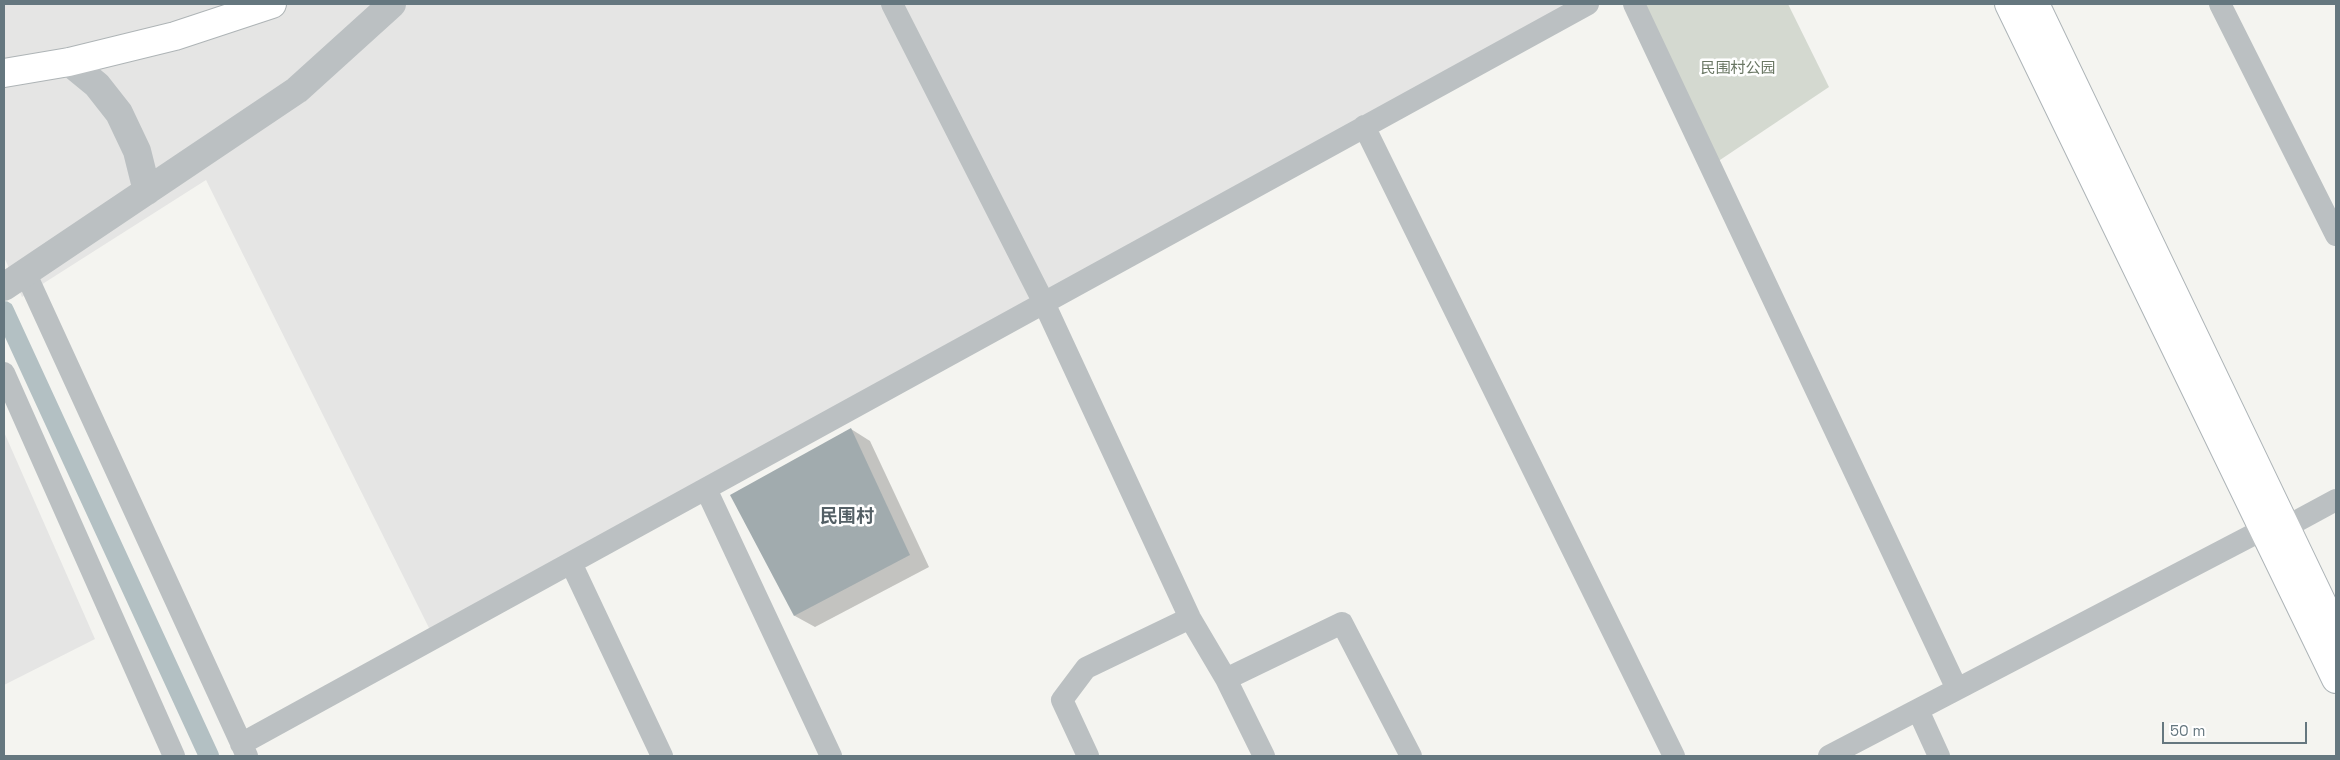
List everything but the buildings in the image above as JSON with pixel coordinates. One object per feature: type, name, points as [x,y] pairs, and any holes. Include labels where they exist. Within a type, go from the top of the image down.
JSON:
[{"type":"main road","points":[[4,59],[107,40],[247,4]]},
{"type":"main road","points":[[4,74],[70,62],[175,36],[272,4]]},
{"type":"main road","points":[[2009,4],[2275,528],[2336,632]]},
{"type":"main road","points":[[2035,4],[2275,528],[2336,679]]},
{"type":"street","points":[[392,4],[297,90],[13,280],[244,750],[571,563],[1588,4]]},
{"type":"street","points":[[892,4],[1044,303],[1190,618],[1226,678],[1264,756]]},
{"type":"street","points":[[1634,4],[1957,689]]},
{"type":"street","points":[[2220,4],[2336,235]]},
{"type":"street","points":[[70,62],[97,85],[119,113],[137,151],[146,191]]},
{"type":"street","points":[[1364,126],[1674,756]]},
{"type":"street","points":[[4,373],[174,756]]},
{"type":"street","points":[[706,489],[831,756]]},
{"type":"street","points":[[1829,756],[2275,528],[2336,500]]},
{"type":"street","points":[[571,563],[662,756]]},
{"type":"street","points":[[1088,756],[1062,700],[1086,668],[1190,618]]},
{"type":"street","points":[[1226,678],[1342,623],[1411,756]]},
{"type":"street","points":[[1918,710],[1939,756]]},
{"type":"shaded area","points":[[4,4],[1568,4],[433,636],[206,180],[22,297],[4,257]]},
{"type":"shaded area","points":[[4,432],[95,639],[4,685]]},
{"type":"green space","name":"民围村公园","points":[[1634,4],[1788,4],[1829,87],[1711,166]]},
{"type":"waterway","points":[[4,311],[209,756]]},
{"type":"district","name":"民围村","points":[[847,517]]}]
